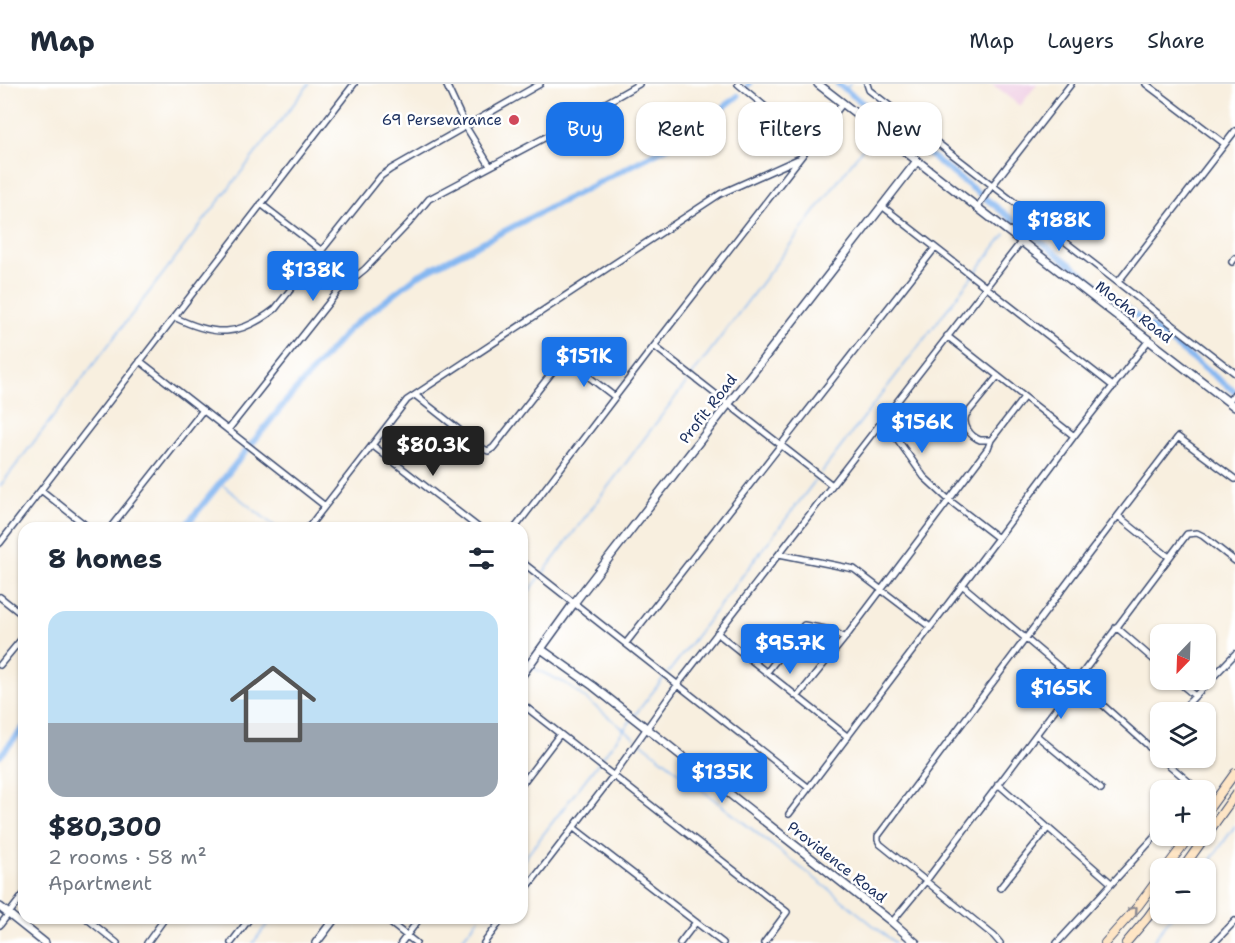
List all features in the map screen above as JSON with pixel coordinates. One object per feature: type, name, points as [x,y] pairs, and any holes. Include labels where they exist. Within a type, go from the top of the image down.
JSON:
[{"type":"main road","points":[[1216,799],[1235,773]]},
{"type":"main road","points":[[1190,858],[1235,795]]},
{"type":"main road","points":[[1105,943],[1150,890]]},
{"type":"main road","points":[[1126,943],[1150,914]]},
{"type":"street","points":[[0,543],[354,84]]},
{"type":"street","points":[[446,84],[466,127],[490,166]]},
{"type":"street","points":[[174,317],[201,328],[222,331],[250,326],[275,309],[381,176],[540,84]]},
{"type":"street","points":[[625,84],[630,89]]},
{"type":"street","points":[[228,430],[338,291],[365,269],[409,224],[429,199],[548,136],[639,84]]},
{"type":"street","points":[[738,84],[760,102]]},
{"type":"street","name":"Mocha Road","points":[[818,84],[842,102]]},
{"type":"street","points":[[867,84],[869,90],[897,112],[1235,373]]},
{"type":"street","points":[[979,206],[988,191],[1071,84]]},
{"type":"street","points":[[1146,84],[1225,144]]},
{"type":"street","name":"Mocha Road","points":[[843,103],[979,206],[1021,242],[1149,340],[1232,397],[1235,407]]},
{"type":"street","points":[[1118,282],[1235,132]]},
{"type":"street","points":[[520,522],[800,156]]},
{"type":"street","points":[[313,522],[407,400],[720,194],[798,159]]},
{"type":"street","name":"Profit Road","points":[[528,667],[574,603],[917,161]]},
{"type":"street","points":[[261,204],[322,251]]},
{"type":"street","points":[[882,206],[1114,387]]},
{"type":"street","points":[[528,886],[614,776],[678,684],[717,633],[1021,242]]},
{"type":"street","points":[[626,644],[935,248]]},
{"type":"street","points":[[947,336],[1074,436]]},
{"type":"street","points":[[789,814],[1149,340]]},
{"type":"street","points":[[654,346],[832,485]]},
{"type":"street","points":[[140,361],[325,506]]},
{"type":"street","points":[[415,395],[488,451],[494,448],[557,366],[564,361],[571,363],[615,397]]},
{"type":"street","points":[[991,440],[981,440],[972,435],[964,420],[998,376]]},
{"type":"street","points":[[798,696],[845,638],[1024,397]]},
{"type":"street","points":[[115,522],[203,410]]},
{"type":"street","points":[[883,419],[924,477],[949,500],[998,538]]},
{"type":"street","points":[[1000,943],[880,844],[878,836],[1178,437],[1235,479]]},
{"type":"street","points":[[372,445],[470,522]]},
{"type":"street","points":[[41,490],[81,522]]},
{"type":"street","points":[[1118,516],[1169,557]]},
{"type":"street","points":[[892,922],[926,881],[1187,534],[1191,532],[1203,536],[1235,561]]},
{"type":"street","points":[[779,554],[854,568],[930,627]]},
{"type":"street","points":[[528,567],[809,788]]},
{"type":"street","points":[[962,585],[1076,681],[1149,747]]},
{"type":"street","points":[[0,597],[18,611]]},
{"type":"street","points":[[767,672],[804,625],[831,630],[845,638]]},
{"type":"street","points":[[1116,627],[1150,656]]},
{"type":"street","points":[[717,633],[848,737]]},
{"type":"street","points":[[0,665],[18,643]]},
{"type":"street","name":"Providence Road","points":[[541,649],[593,686],[916,943]]},
{"type":"street","points":[[1189,702],[1235,654]]},
{"type":"street","points":[[1188,690],[1195,696]]},
{"type":"street","points":[[528,709],[788,912],[764,943]]},
{"type":"street","points":[[528,776],[560,734]]},
{"type":"street","points":[[1036,735],[1101,789]]},
{"type":"street","points":[[1174,768],[1189,780]]},
{"type":"street","points":[[998,784],[1111,883]]},
{"type":"street","points":[[574,828],[723,943]]},
{"type":"street","points":[[1000,888],[1048,828]]},
{"type":"street","points":[[1057,943],[1150,842]]},
{"type":"street","points":[[0,925],[18,902]]},
{"type":"street","points":[[0,907],[18,921]]},
{"type":"street","points":[[1214,943],[1235,921]]},
{"type":"street","points":[[680,943],[696,922]]},
{"type":"street","points":[[21,924],[45,943]]},
{"type":"street","points":[[93,924],[117,943]]},
{"type":"street","points":[[147,943],[161,924]]},
{"type":"street","points":[[231,943],[245,924]]},
{"type":"street","points":[[316,943],[330,924]]},
{"type":"street","points":[[391,924],[416,943]]},
{"type":"street","points":[[401,943],[415,924]]},
{"type":"street","points":[[484,943],[498,924]]},
{"type":"shaded area","points":[[992,84],[1037,84],[1020,106]]},
{"type":"waterway","points":[[0,486],[309,84]]},
{"type":"waterway","points":[[838,84],[1235,392]]},
{"type":"waterway","points":[[845,90],[850,84]]},
{"type":"waterway","points":[[189,522],[287,400],[350,328],[417,276],[685,138],[738,96]]},
{"type":"waterway","points":[[528,593],[857,156]]},
{"type":"waterway","points":[[1010,228],[1015,222]]},
{"type":"waterway","points":[[821,473],[1005,234]]},
{"type":"waterway","points":[[668,673],[818,477]]},
{"type":"waterway","points":[[220,483],[269,522]]},
{"type":"waterway","points":[[533,668],[567,684],[635,738]]},
{"type":"waterway","points":[[635,715],[665,676]]},
{"type":"waterway","points":[[528,854],[632,719]]},
{"type":"waterway","points":[[0,756],[18,734]]},
{"type":"waterway","points":[[642,743],[895,943]]},
{"type":"waterway","points":[[1212,858],[1235,826]]},
{"type":"waterway","points":[[253,943],[267,924]]},
{"type":"waterway","points":[[459,943],[474,924]]},
{"type":"waterway","points":[[1152,943],[1166,924]]},
{"type":"place","name":"69 Persevarance","points":[[514,120]]}]
